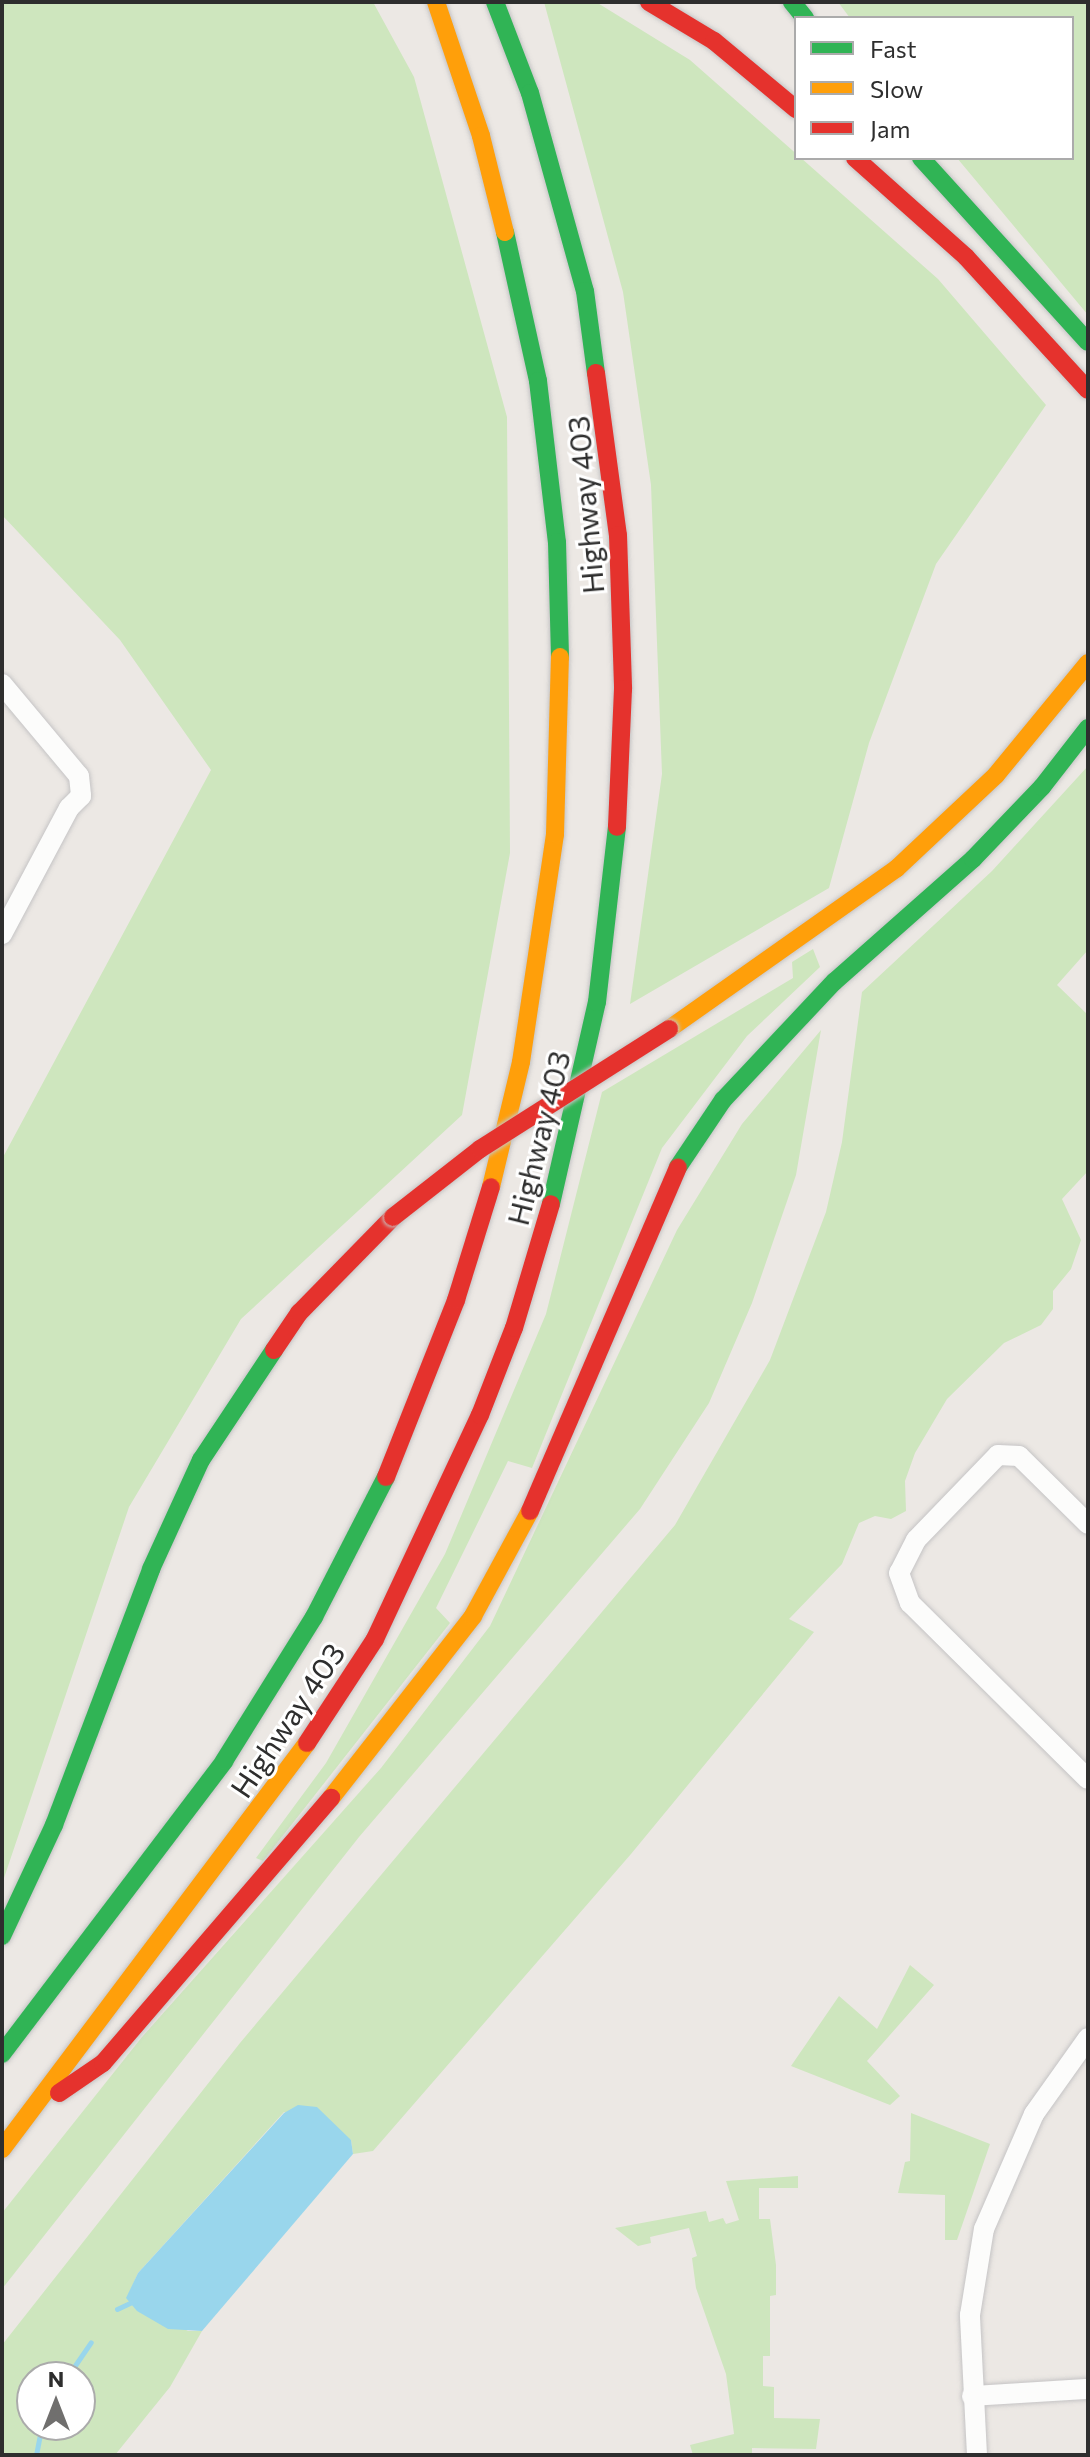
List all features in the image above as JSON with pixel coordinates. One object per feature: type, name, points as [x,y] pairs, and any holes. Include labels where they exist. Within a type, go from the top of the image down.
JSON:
[{"type":"highway","name":"Highway 403","points":[[2,2054],[224,1761],[314,1617],[356,1540],[390,1470],[456,1300],[488,1200],[521,1062],[555,834],[561,681],[557,542],[538,381],[519,287],[481,136],[436,2]]},
{"type":"highway","name":"Highway 403","points":[[2,2149],[277,1789],[375,1639],[448,1492],[491,1386],[531,1273],[570,1137],[597,1002],[616,847],[623,689],[618,535],[585,291],[530,93],[495,2]]},
{"type":"highway","points":[[649,2],[714,41],[794,107]]},
{"type":"highway","points":[[857,160],[966,257],[1083,384]]},
{"type":"highway","points":[[923,160],[1088,342]]},
{"type":"highway","points":[[2,1936],[54,1825],[151,1569],[201,1460],[299,1313],[393,1217],[480,1149],[669,1029],[896,869],[996,775],[1088,663]]},
{"type":"highway","points":[[28,2115],[103,2063],[315,1822],[473,1616],[534,1505],[650,1224],[687,1150],[723,1100],[834,982],[973,859],[1042,787],[1088,728]]},
{"type":"street","points":[[2,684],[79,776],[81,796],[69,808],[2,934]]},
{"type":"street","points":[[1088,1524],[1019,1456],[998,1455],[916,1540],[899,1573],[910,1603],[1088,1779]]},
{"type":"street","points":[[977,2455],[970,2315],[984,2229],[1034,2114],[1088,2038]]},
{"type":"street","points":[[972,2396],[1088,2389]]},
{"type":"green space","points":[[2,2],[373,2],[414,77],[507,417],[510,853],[462,1115],[241,1319],[129,1507],[2,1884],[2,1159],[211,770],[120,640],[2,515]]},
{"type":"green space","points":[[544,2],[596,2],[690,60],[794,152],[794,160],[803,160],[938,279],[1046,405],[936,564],[869,743],[829,888],[630,1004],[662,774],[651,485],[623,292]]},
{"type":"green space","points":[[838,2],[1088,2],[1088,315],[959,160],[1074,160],[1074,16],[848,16]]},
{"type":"green space","points":[[1088,766],[1088,950],[1057,985],[1088,1015],[1088,1171],[1062,1199],[1081,1240],[1071,1269],[1053,1291],[1053,1309],[1041,1325],[1004,1343],[947,1399],[915,1453],[905,1481],[906,1511],[891,1519],[875,1516],[859,1523],[842,1564],[789,1619],[814,1632],[631,1854],[373,2151],[353,2154],[351,2140],[284,2112],[138,2273],[127,2298],[188,2331],[202,2331],[170,2387],[115,2455],[2,2455],[2,2345],[240,2043],[675,1525],[770,1360],[826,1212],[842,1142],[862,992],[992,871]]},
{"type":"green space","points":[[813,949],[820,967],[747,1036],[662,1148],[532,1468],[508,1461],[436,1608],[450,1623],[263,1861],[256,1858],[326,1763],[445,1554],[546,1314],[602,1092],[793,978],[792,962]]},
{"type":"green space","points":[[821,1030],[796,1175],[752,1303],[709,1403],[640,1509],[359,1837],[2,2289],[2,2213],[142,2037],[381,1768],[490,1626],[677,1230],[742,1124]]},
{"type":"green space","points":[[910,1965],[934,1985],[867,2061],[900,2096],[890,2105],[791,2066],[839,1996],[877,2029]]},
{"type":"green space","points":[[911,2113],[990,2144],[957,2240],[945,2240],[945,2195],[898,2193],[905,2162],[910,2161]]},
{"type":"green space","points":[[798,2176],[798,2188],[759,2188],[759,2219],[770,2219],[776,2265],[776,2295],[770,2296],[770,2356],[763,2356],[763,2386],[774,2387],[774,2418],[820,2419],[816,2449],[752,2448],[752,2453],[693,2455],[690,2445],[734,2434],[726,2374],[696,2288],[692,2258],[697,2256],[689,2228],[650,2237],[651,2243],[638,2246],[615,2228],[706,2211],[709,2222],[723,2218],[726,2224],[739,2220],[726,2181]]},
{"type":"water","points":[[298,2105],[317,2107],[351,2140],[353,2154],[202,2331],[168,2329],[137,2311],[126,2298],[138,2273],[284,2113]]},
{"type":"waterway","points":[[117,2309],[132,2302]]},
{"type":"waterway","points":[[78,2361],[91,2342]]},
{"type":"waterway","points":[[36,2455],[39,2441]]},
{"type":"traffic: fast","points":[[495,2],[530,93],[585,291],[596,373]]},
{"type":"traffic: fast","points":[[792,2],[803,16]]},
{"type":"traffic: fast","points":[[923,160],[1088,342]]},
{"type":"traffic: fast","points":[[505,232],[538,381],[557,542],[560,657]]},
{"type":"traffic: fast","points":[[678,1167],[723,1100],[834,982],[973,859],[1042,787],[1088,728]]},
{"type":"traffic: fast","points":[[551,1204],[597,1002],[617,827]]},
{"type":"traffic: fast","points":[[2,1936],[54,1825],[151,1569],[201,1460],[274,1350]]},
{"type":"traffic: fast","points":[[2,2054],[224,1761],[314,1617],[386,1477]]},
{"type":"traffic: slow","points":[[436,2],[481,136],[505,232]]},
{"type":"traffic: slow","points":[[491,1187],[521,1062],[555,834],[560,657]]},
{"type":"traffic: slow","points":[[669,1029],[896,869],[996,775],[1088,663]]},
{"type":"traffic: slow","points":[[331,1798],[473,1616],[530,1511]]},
{"type":"traffic: slow","points":[[2,2149],[307,1743]]},
{"type":"traffic: jam","points":[[649,2],[714,41],[794,107]]},
{"type":"traffic: jam","points":[[857,160],[966,257],[1088,390]]},
{"type":"traffic: jam","points":[[596,373],[618,535],[623,689],[617,827]]},
{"type":"traffic: jam","points":[[393,1217],[480,1149],[669,1029]]},
{"type":"traffic: jam","points":[[530,1511],[678,1167]]},
{"type":"traffic: jam","points":[[386,1477],[456,1300],[491,1187]]},
{"type":"traffic: jam","points":[[307,1743],[375,1639],[480,1415],[514,1328],[551,1204]]},
{"type":"traffic: jam","points":[[274,1350],[299,1313],[393,1217]]},
{"type":"traffic: jam","points":[[59,2093],[103,2063],[331,1798]]}]
